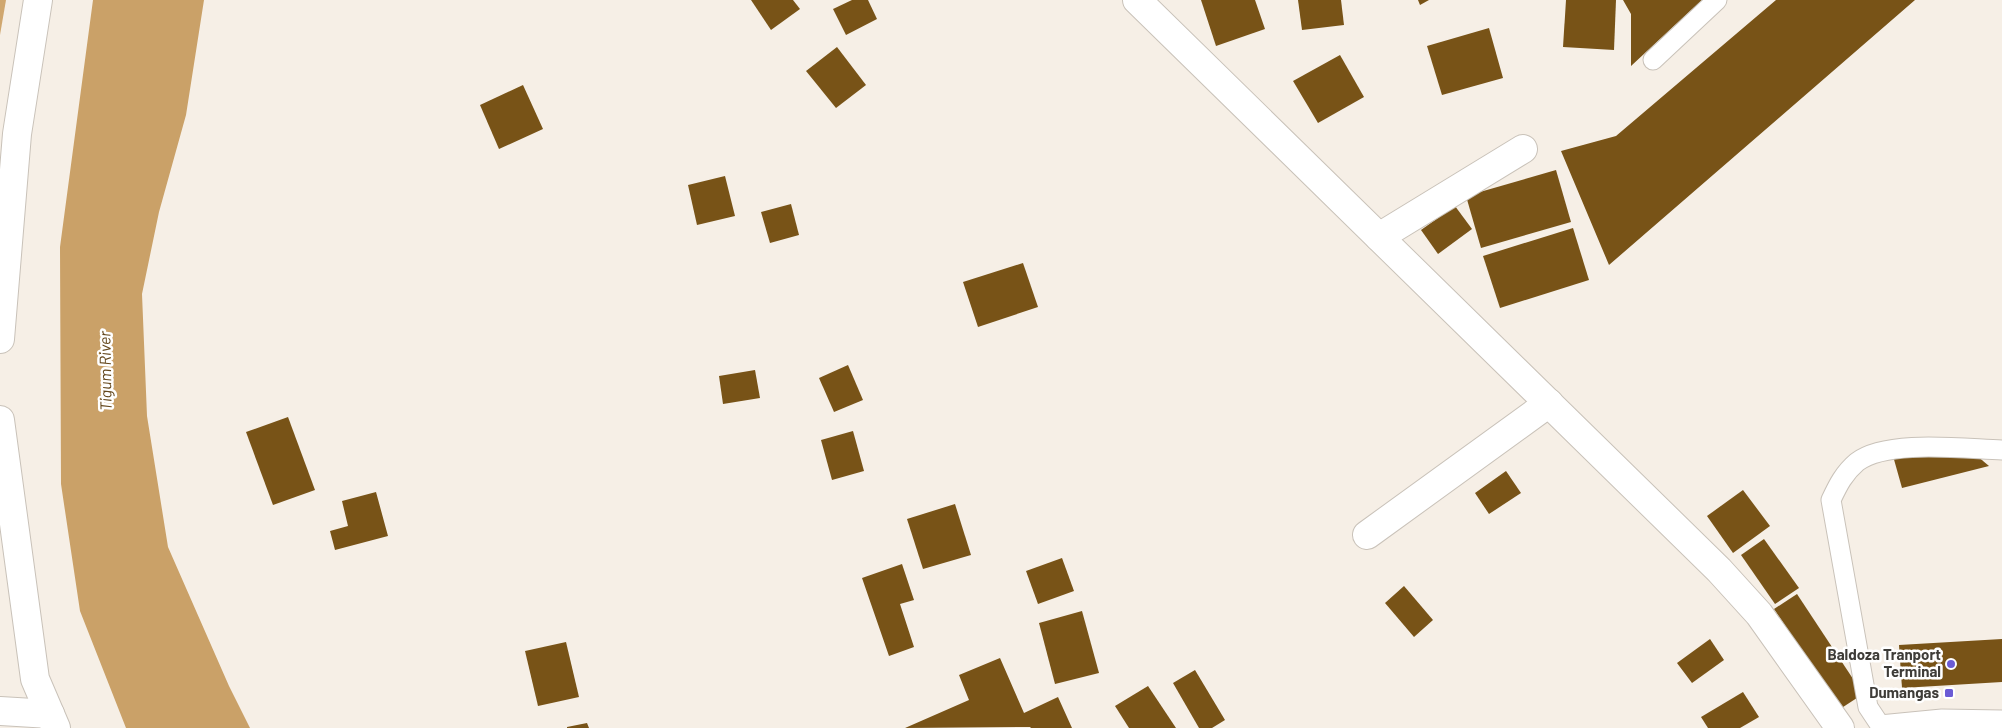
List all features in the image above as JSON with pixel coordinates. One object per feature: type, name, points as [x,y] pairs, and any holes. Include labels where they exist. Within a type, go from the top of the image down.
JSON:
[{"type":"street","points":[[0,339],[17,134],[38,0]]},
{"type":"street","points":[[1137,0],[1719,570],[1759,614],[1840,728]]},
{"type":"street","points":[[1379,237],[1523,149]]},
{"type":"street","points":[[1367,535],[1549,403]]},
{"type":"street","points":[[0,420],[35,680],[53,721]]},
{"type":"street","points":[[0,711],[53,721]]},
{"type":"lane","points":[[1653,60],[1717,0]]},
{"type":"lane","points":[[2002,450],[1909,447],[1877,453],[1858,462],[1839,481],[1831,500],[1868,707],[1880,725],[2002,720]]},
{"type":"shaded area","points":[[0,0],[6,0],[0,35]]},
{"type":"water","name":"Tigum River","points":[[93,0],[204,0],[186,115],[159,212],[142,294],[147,416],[168,547],[229,686],[250,728],[126,728],[80,611],[61,484],[60,247]]},
{"type":"building","points":[[751,0],[793,0],[800,9],[771,30]]},
{"type":"building","points":[[852,0],[868,0],[877,19],[846,35],[833,9]]},
{"type":"building","points":[[1201,0],[1255,0],[1265,29],[1216,46]]},
{"type":"building","points":[[1298,0],[1341,0],[1344,25],[1302,30]]},
{"type":"building","points":[[1418,0],[1429,0],[1420,5]]},
{"type":"building","points":[[1566,0],[1616,0],[1614,50],[1563,47]]},
{"type":"building","points":[[1623,0],[1702,0],[1631,66],[1631,14]]},
{"type":"building","points":[[1776,0],[1915,0],[1609,265],[1561,151],[1616,136]]},
{"type":"building","points":[[1489,28],[1503,78],[1442,95],[1427,46]]},
{"type":"building","points":[[837,47],[866,85],[836,108],[806,71]]},
{"type":"building","points":[[1340,55],[1364,97],[1318,123],[1293,81]]},
{"type":"building","points":[[523,85],[543,129],[499,149],[480,105]]},
{"type":"building","points":[[1556,170],[1571,222],[1481,248],[1466,196]]},
{"type":"building","points":[[725,176],[735,216],[697,225],[688,185]]},
{"type":"building","points":[[791,204],[799,235],[770,243],[761,212]]},
{"type":"building","points":[[1455,206],[1472,229],[1438,254],[1421,230]]},
{"type":"building","points":[[1573,228],[1589,280],[1500,308],[1483,256]]},
{"type":"building","points":[[1023,263],[1038,307],[978,327],[963,282]]},
{"type":"building","points":[[848,365],[863,400],[834,412],[819,378]]},
{"type":"building","points":[[755,370],[760,398],[723,404],[719,376]]},
{"type":"building","points":[[288,417],[315,490],[273,505],[246,432]]},
{"type":"building","points":[[853,431],[864,471],[832,480],[821,440]]},
{"type":"building","points":[[1976,455],[1989,466],[1902,488],[1893,456]]},
{"type":"building","points":[[1506,471],[1521,493],[1489,514],[1475,493]]},
{"type":"building","points":[[1743,490],[1770,526],[1733,553],[1707,516]]},
{"type":"building","points":[[376,492],[388,536],[335,550],[330,531],[348,526],[342,501]]},
{"type":"building","points":[[955,504],[971,555],[923,569],[907,519]]},
{"type":"building","points":[[1764,539],[1799,588],[1775,604],[1741,555]]},
{"type":"building","points":[[1062,558],[1074,591],[1038,604],[1026,571]]},
{"type":"building","points":[[902,564],[914,600],[900,604],[914,647],[889,656],[862,578]]},
{"type":"building","points":[[1404,586],[1433,620],[1414,637],[1385,603]]},
{"type":"building","points":[[1797,594],[1863,694],[1840,709],[1774,609]]},
{"type":"building","points":[[1082,611],[1099,673],[1055,684],[1039,623]]},
{"type":"building","points":[[1710,639],[1724,660],[1692,683],[1677,663]]},
{"type":"building","name":"Baldoza Tranport Terminal","points":[[2002,639],[2002,682],[1902,688],[1899,645]]},
{"type":"building","points":[[566,642],[579,697],[538,706],[525,651]]},
{"type":"building","points":[[1000,658],[1024,713],[1058,697],[1072,728],[905,728],[969,700],[959,675]]},
{"type":"building","points":[[1195,670],[1225,720],[1212,728],[1199,728],[1173,683]]},
{"type":"building","points":[[1148,686],[1176,728],[1129,728],[1115,706]]},
{"type":"building","points":[[1743,692],[1759,717],[1740,728],[1708,728],[1701,717]]},
{"type":"building","points":[[587,723],[589,728],[567,728],[567,727]]},
{"type":"place","name":"Baldoza Tranport Terminal","points":[[1951,664]]},
{"type":"place","name":"Dumangas","points":[[1949,693]]}]
